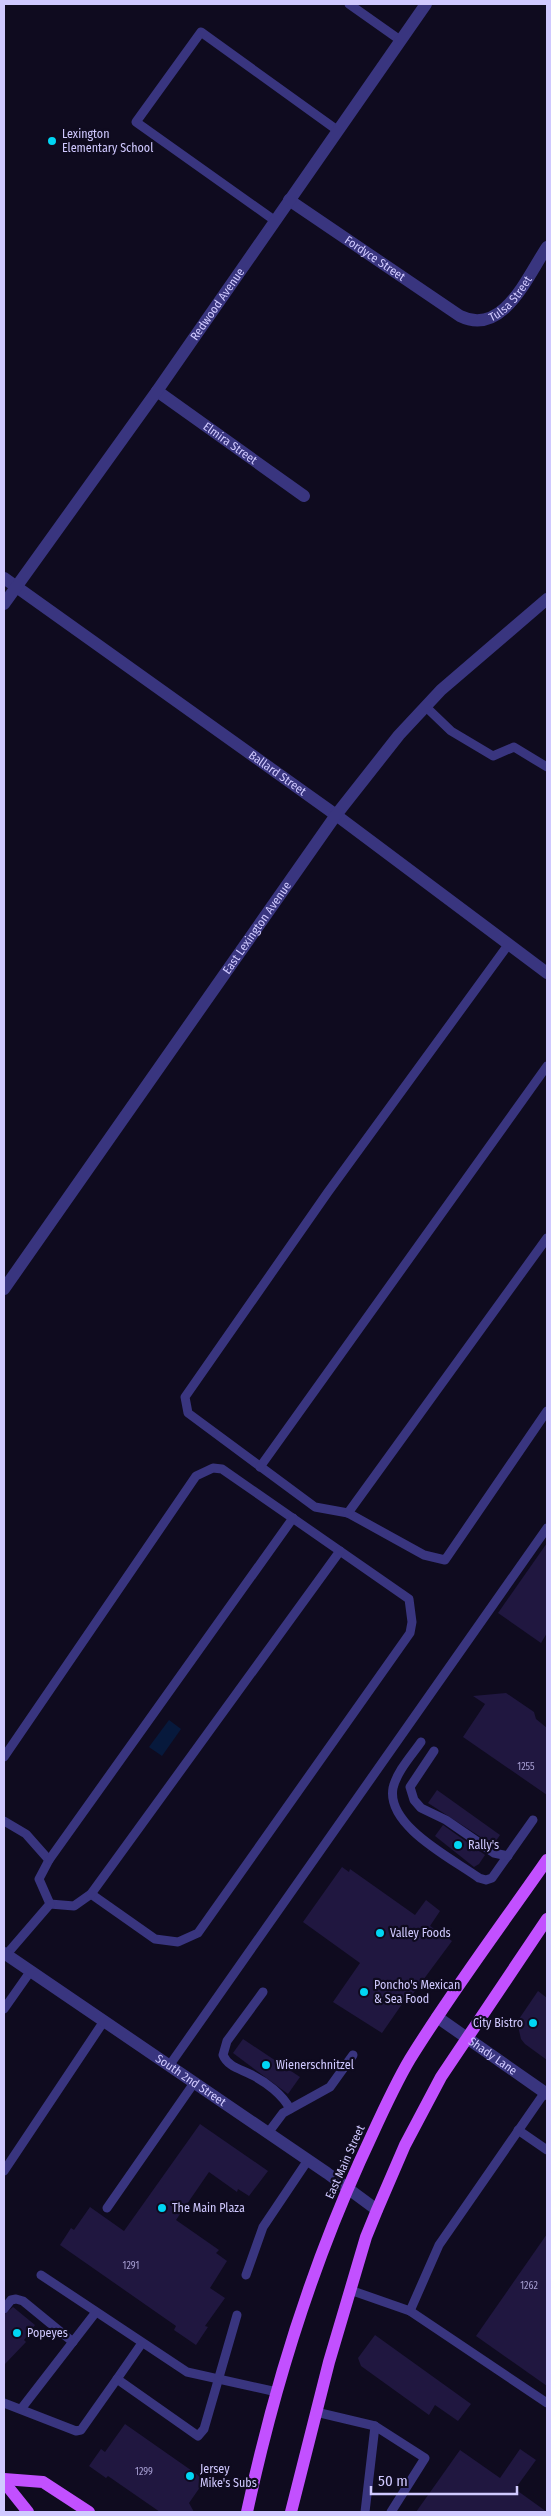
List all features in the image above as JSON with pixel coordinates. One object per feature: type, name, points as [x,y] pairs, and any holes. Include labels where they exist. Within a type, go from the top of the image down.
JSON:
[{"type":"main road","name":"East Main Street","points":[[247,2512],[288,2348],[348,2188],[409,2061],[547,1860]]},
{"type":"main road","points":[[292,2511],[316,2412],[350,2290],[366,2237],[377,2210],[414,2128],[441,2077],[547,1920]]},
{"type":"main road","points":[[4,2481],[28,2512]]},
{"type":"main road","points":[[4,2481],[44,2482],[89,2512]]},
{"type":"street","name":"Redwood Avenue","points":[[4,604],[157,391],[274,220],[426,4]]},
{"type":"street","name":"Fordyce Street","points":[[289,200],[460,316]]},
{"type":"street","name":"Tulsa Street","points":[[460,316],[472,322],[488,321],[506,310],[547,248]]},
{"type":"street","name":"Elmira Street","points":[[157,391],[304,496]]},
{"type":"street","name":"Ballard Street","points":[[4,578],[336,815],[547,973]]},
{"type":"street","name":"East Lexington Avenue","points":[[4,1288],[336,815],[399,735],[440,690],[547,599]]},
{"type":"street","name":"South 2nd Street","points":[[5,1954],[308,2160],[377,2210]]},
{"type":"street","name":"Shady Lane","points":[[437,2018],[546,2093]]},
{"type":"lane","points":[[348,4],[400,40]]},
{"type":"lane","points":[[274,220],[136,122],[201,32],[337,130]]},
{"type":"lane","points":[[424,706],[451,731],[494,756],[514,746],[547,767]]},
{"type":"lane","points":[[508,945],[328,1192],[185,1396],[188,1412],[316,1507],[348,1513],[424,1555],[445,1560],[547,1412]]},
{"type":"lane","points":[[260,1467],[547,1066]]},
{"type":"lane","points":[[348,1513],[547,1238]]},
{"type":"lane","points":[[4,1758],[196,1476],[213,1468],[222,1469],[409,1599],[412,1622],[410,1633],[198,1933],[178,1942],[155,1939],[91,1894]]},
{"type":"lane","points":[[50,1904],[39,1879],[49,1860],[293,1518]]},
{"type":"lane","points":[[169,2066],[547,1528]]},
{"type":"lane","points":[[50,1904],[74,1906],[91,1894],[340,1551]]},
{"type":"lane","points":[[421,1742],[398,1775],[393,1788],[394,1803],[405,1823],[479,1878],[486,1880],[492,1878],[533,1820]]},
{"type":"lane","points":[[434,1751],[410,1787],[414,1800],[421,1808],[446,1820],[494,1853],[508,1856]]},
{"type":"lane","points":[[4,1821],[26,1834],[49,1860]]},
{"type":"lane","points":[[5,1954],[50,1904]]},
{"type":"lane","points":[[4,2009],[30,1972]]},
{"type":"lane","points":[[263,1992],[227,2041],[223,2055],[230,2065],[255,2076],[286,2099],[290,2109]]},
{"type":"lane","points":[[4,2171],[7,2158],[104,2021]]},
{"type":"lane","points":[[268,2133],[283,2113],[330,2087],[353,2055]]},
{"type":"lane","points":[[107,2208],[194,2083]]},
{"type":"lane","points":[[410,2311],[439,2245],[518,2130],[546,2093]]},
{"type":"lane","points":[[518,2130],[547,2150]]},
{"type":"lane","points":[[246,2275],[263,2227],[308,2160]]},
{"type":"lane","points":[[41,2274],[187,2372],[277,2392]]},
{"type":"lane","points":[[350,2290],[410,2311],[547,2403]]},
{"type":"lane","points":[[4,2309],[11,2300],[16,2298],[73,2342]]},
{"type":"lane","points":[[21,2409],[96,2312]]},
{"type":"lane","points":[[117,2379],[198,2436],[204,2429],[237,2315]]},
{"type":"lane","points":[[4,2403],[70,2430],[81,2430],[142,2343]]},
{"type":"lane","points":[[316,2412],[375,2426],[425,2458],[391,2512]]},
{"type":"lane","points":[[366,2512],[375,2426]]},
{"type":"water","points":[[169,1720],[181,1729],[162,1756],[149,1747]]},
{"type":"building","points":[[547,1543],[547,1633],[541,1643],[498,1613]]},
{"type":"building","points":[[506,1693],[534,1712],[536,1719],[547,1728],[547,1795],[463,1737],[485,1704],[473,1696]]},
{"type":"building","points":[[437,1790],[500,1835],[493,1845],[428,1803]]},
{"type":"building","name":"Rally's","points":[[443,1825],[485,1855],[479,1864],[474,1867],[435,1836]]},
{"type":"building","name":"Valley Foods","points":[[342,1867],[349,1872],[350,1869],[415,1915],[426,1900],[440,1911],[430,1926],[452,1941],[412,1995],[409,1994],[382,2033],[333,2002],[360,1963],[303,1922]]},
{"type":"building","name":"City Bistro","points":[[538,1991],[547,1998],[547,2060],[525,2044],[521,2039],[518,2026],[519,2019]]},
{"type":"building","name":"Wienerschnitzel","points":[[243,2039],[300,2077],[288,2094],[233,2053]]},
{"type":"building","points":[[200,2124],[268,2171],[249,2196],[238,2189],[237,2192],[209,2172],[176,2220],[219,2250],[216,2253],[227,2261],[210,2288],[225,2298],[205,2326],[208,2327],[196,2345],[174,2330],[176,2326],[60,2245],[71,2228],[74,2230],[90,2207],[124,2231]]},
{"type":"building","points":[[547,2234],[547,2386],[476,2336]]},
{"type":"building","name":"Popeyes","points":[[13,2307],[35,2325],[24,2340],[26,2342],[4,2365],[4,2315]]},
{"type":"building","points":[[375,2335],[471,2404],[458,2421],[435,2405],[429,2415],[361,2366],[358,2358]]},
{"type":"building","points":[[125,2424],[205,2480],[189,2503],[194,2512],[160,2512],[108,2476],[106,2478],[89,2466],[101,2449],[105,2452]]},
{"type":"building","points":[[520,2449],[536,2460],[515,2489],[547,2512],[416,2512],[460,2450],[500,2478]]},
{"type":"place","name":"Lexington Elementary School","points":[[52,141]]},
{"type":"place","name":"Rally's","points":[[458,1845]]},
{"type":"place","name":"Valley Foods","points":[[380,1933]]},
{"type":"place","name":"Poncho's Mexican & Sea Food","points":[[364,1992]]},
{"type":"place","name":"City Bistro","points":[[533,2023]]},
{"type":"place","name":"Wienerschnitzel","points":[[266,2065]]},
{"type":"place","name":"The Main Plaza","points":[[162,2208]]},
{"type":"place","name":"Popeyes","points":[[17,2333]]},
{"type":"place","name":"Jersey Mike's Subs","points":[[190,2476]]}]
